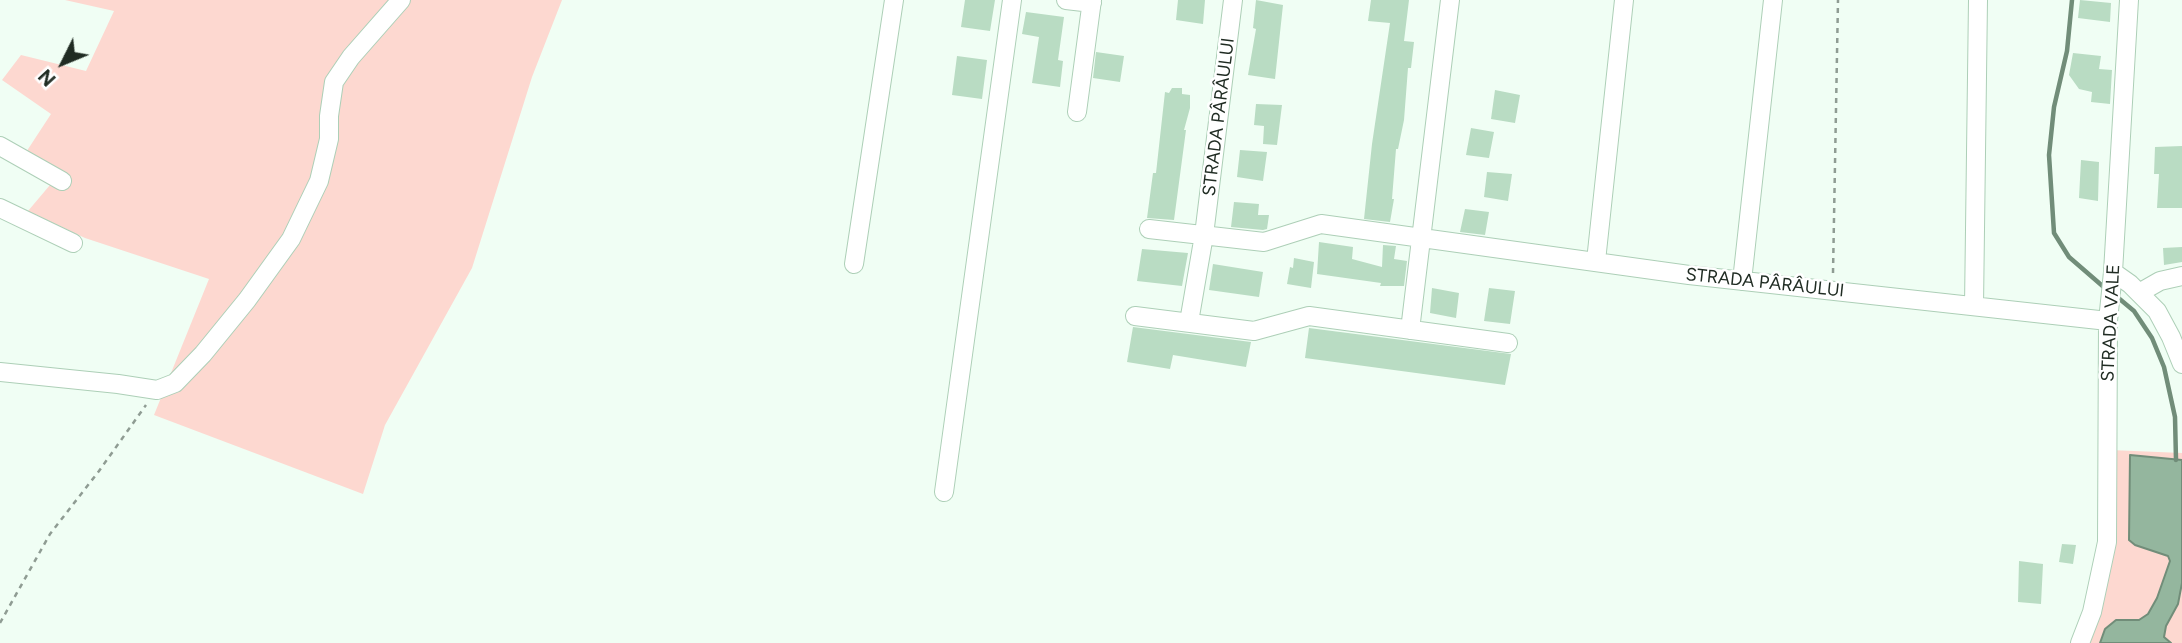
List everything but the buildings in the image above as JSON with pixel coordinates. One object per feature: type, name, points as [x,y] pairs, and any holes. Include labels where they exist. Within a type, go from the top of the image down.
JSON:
[{"type":"street","points":[[0,372],[157,390],[175,383],[204,354],[291,239],[319,181],[329,139],[334,82],[351,57],[401,0]]},
{"type":"street","points":[[854,264],[894,0]]},
{"type":"street","points":[[944,492],[1012,0]]},
{"type":"street","points":[[1066,0],[1092,2],[1077,112]]},
{"type":"street","name":"STRADA PÂRÂULUI","points":[[1189,323],[1204,235],[1233,0]]},
{"type":"street","points":[[1410,330],[1450,0]]},
{"type":"street","points":[[1595,261],[1624,0]]},
{"type":"street","points":[[1742,281],[1773,0]]},
{"type":"street","points":[[1974,306],[1978,0]]},
{"type":"street","name":"STRADA VALE","points":[[2080,643],[2092,612],[2107,542],[2108,321],[2113,278],[2129,0]]},
{"type":"street","points":[[0,146],[61,181]]},
{"type":"street","points":[[0,208],[73,243]]},
{"type":"street","name":"STRADA PÂRÂULUI","points":[[1149,229],[1265,242],[1321,224],[1742,281],[2108,321]]},
{"type":"street","points":[[2139,293],[2160,281],[2182,276]]},
{"type":"street","points":[[2113,278],[2130,284],[2157,311],[2182,364]]},
{"type":"street","points":[[1135,316],[1254,331],[1309,316],[1508,343]]},
{"type":"path","points":[[1833,291],[1838,0]]},
{"type":"path","points":[[0,623],[50,534],[146,406],[146,388]]},
{"type":"shaded area","points":[[65,0],[562,0],[532,77],[472,268],[385,425],[363,494],[154,415],[209,279],[85,238],[28,211],[50,185],[17,166],[51,114],[2,80],[21,55],[86,71],[114,11]]},
{"type":"shaded area","points":[[2110,450],[2182,453],[2182,643],[2085,643],[2090,632]]},
{"type":"shaded area","points":[[2130,455],[2182,460],[2182,583],[2178,604],[2166,626],[2164,637],[2171,643],[2100,643],[2105,629],[2116,620],[2139,620],[2148,614],[2157,598],[2170,561],[2168,556],[2135,545],[2129,540]]},
{"type":"waterway","points":[[2072,0],[2067,51],[2054,107],[2049,155],[2054,233],[2069,257],[2106,289]]},
{"type":"waterway","points":[[2116,296],[2134,311],[2152,338],[2164,367],[2175,417],[2176,460]]}]
